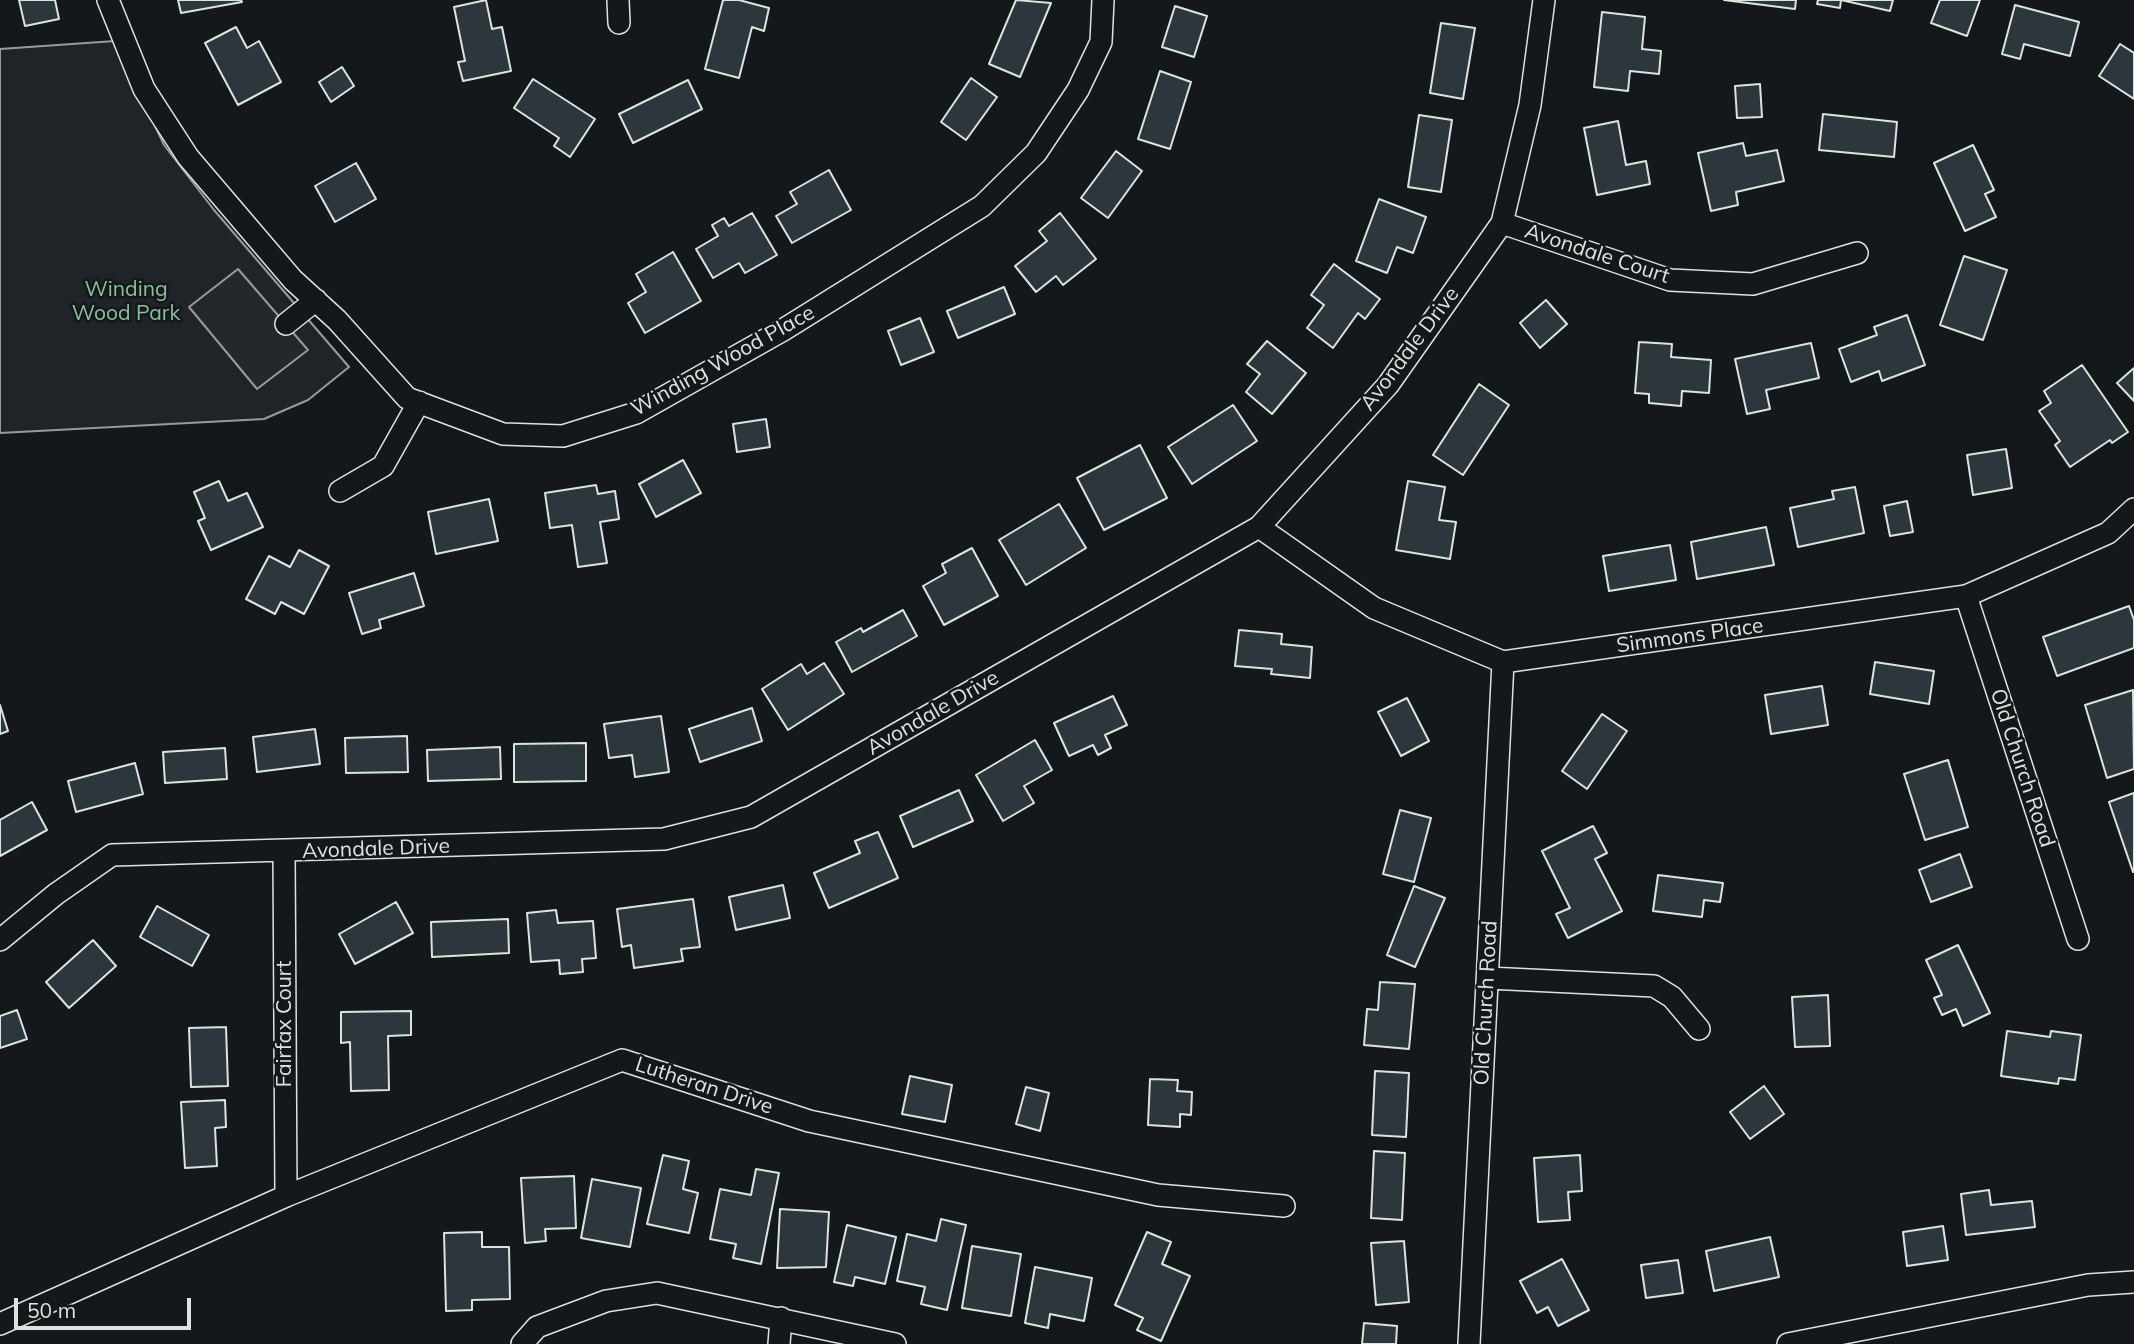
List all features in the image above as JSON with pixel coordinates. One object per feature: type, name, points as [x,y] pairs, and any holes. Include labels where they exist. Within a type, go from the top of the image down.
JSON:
[{"type":"street","name":"Winding Wood Place","points":[[108,0],[144,89],[188,157],[293,280],[316,300],[407,398],[503,433],[563,436],[636,413],[783,330],[982,206],[1036,153],[1078,90],[1101,42],[1103,0]]},
{"type":"street","points":[[618,0],[619,23]]},
{"type":"street","name":"Avondale Drive","points":[[0,940],[56,894],[112,855],[664,839],[751,817],[1259,527],[1388,386],[1502,223],[1530,105],[1544,0]]},
{"type":"street","name":"Avondale Court","points":[[1502,223],[1670,280],[1753,284],[1857,253]]},
{"type":"street","points":[[286,324],[316,300]]},
{"type":"street","points":[[340,491],[383,466],[419,402]]},
{"type":"street","name":"Simmons Place","points":[[1503,662],[1966,596],[2108,533],[2134,509]]},
{"type":"street","points":[[1259,527],[1374,608],[1503,662]]},
{"type":"street","name":"Old Church Road","points":[[1966,596],[2078,939]]},
{"type":"street","name":"Old Church Road","points":[[1469,1344],[1503,662]]},
{"type":"street","name":"Fairfax Court","points":[[284,852],[286,1196]]},
{"type":"street","points":[[1488,978],[1654,986],[1672,997],[1699,1029]]},
{"type":"street","name":"Lutheran Drive","points":[[0,1324],[286,1196],[622,1060],[809,1121],[1158,1195],[1284,1206]]},
{"type":"street","points":[[1787,1344],[2088,1285],[2134,1282]]},
{"type":"street","points":[[522,1344],[537,1327],[606,1301],[657,1293],[895,1344]]},
{"type":"street","points":[[779,1344],[781,1318]]},
{"type":"green space","name":"Winding Wood Park","points":[[115,41],[164,145],[214,210],[349,367],[308,400],[264,419],[0,433],[0,49]]},
{"type":"shaded area","points":[[238,269],[308,350],[257,389],[189,307]]},
{"type":"building","points":[[19,0],[55,0],[59,19],[25,26]]},
{"type":"building","points":[[178,0],[241,0],[242,2],[181,13]]},
{"type":"building","points":[[486,0],[492,29],[502,27],[511,71],[463,81],[458,62],[465,61],[454,7]]},
{"type":"building","points":[[723,0],[739,0],[769,8],[764,31],[752,27],[739,78],[705,69]]},
{"type":"building","points":[[1016,0],[1051,3],[1020,77],[989,64]]},
{"type":"building","points":[[1724,0],[1796,0],[1795,9]]},
{"type":"building","points":[[1818,0],[1841,0],[1840,8],[1817,4]]},
{"type":"building","points":[[1841,0],[1893,0],[1890,11]]},
{"type":"building","points":[[1940,0],[1980,0],[1967,36],[1931,23]]},
{"type":"building","points":[[2015,5],[2079,22],[2070,56],[2024,44],[2020,59],[2002,54]]},
{"type":"building","points":[[1175,6],[1207,16],[1194,57],[1162,47]]},
{"type":"building","points":[[1602,12],[1645,17],[1642,49],[1661,51],[1659,74],[1630,71],[1628,91],[1594,87]]},
{"type":"building","points":[[1441,23],[1475,28],[1463,99],[1430,93]]},
{"type":"building","points":[[236,27],[247,48],[259,41],[281,82],[238,105],[205,43]]},
{"type":"building","points":[[2120,44],[2134,53],[2134,99],[2099,76]]},
{"type":"building","points":[[342,67],[354,86],[331,102],[319,82]]},
{"type":"building","points":[[1160,71],[1191,82],[1170,149],[1138,139]]},
{"type":"building","points":[[971,78],[997,97],[966,140],[941,122]]},
{"type":"building","points":[[533,79],[595,119],[570,157],[554,146],[559,138],[514,108]]},
{"type":"building","points":[[688,80],[702,109],[633,143],[619,114]]},
{"type":"building","points":[[1760,84],[1762,117],[1737,118],[1735,86]]},
{"type":"building","points":[[1823,114],[1897,122],[1894,157],[1819,150]]},
{"type":"building","points":[[1419,115],[1452,120],[1441,192],[1408,187]]},
{"type":"building","points":[[1618,121],[1626,165],[1646,161],[1650,184],[1597,195],[1584,128]]},
{"type":"building","points":[[1743,143],[1746,156],[1777,150],[1784,181],[1736,192],[1738,205],[1711,211],[1698,153]]},
{"type":"building","points":[[1973,145],[1994,190],[1985,194],[1996,217],[1965,231],[1934,163]]},
{"type":"building","points":[[1116,151],[1142,171],[1108,218],[1081,198]]},
{"type":"building","points":[[356,163],[376,199],[335,222],[315,186]]},
{"type":"building","points":[[829,170],[851,210],[792,243],[776,216],[797,204],[790,192]]},
{"type":"building","points":[[1379,199],[1426,217],[1413,253],[1397,247],[1387,273],[1356,261]]},
{"type":"building","points":[[752,213],[777,255],[745,273],[739,263],[713,278],[696,249],[718,236],[712,225],[724,218],[729,226]]},
{"type":"building","points":[[1060,213],[1096,259],[1063,285],[1056,276],[1036,292],[1015,266],[1047,241],[1039,231]]},
{"type":"building","points":[[673,252],[701,301],[645,333],[628,303],[646,292],[636,274]]},
{"type":"building","points":[[1964,256],[2007,270],[1983,340],[1940,325]]},
{"type":"building","points":[[1334,264],[1380,299],[1365,319],[1358,313],[1333,348],[1307,328],[1324,305],[1311,295]]},
{"type":"building","points":[[1004,287],[1015,314],[958,338],[947,311]]},
{"type":"building","points":[[1546,300],[1567,324],[1540,348],[1520,323]]},
{"type":"building","points":[[1907,315],[1925,365],[1882,381],[1879,371],[1851,382],[1839,349],[1877,335],[1874,327]]},
{"type":"building","points":[[920,318],[934,352],[901,365],[888,331]]},
{"type":"building","points":[[1267,341],[1306,373],[1272,414],[1246,392],[1260,374],[1247,364]]},
{"type":"building","points":[[1639,342],[1672,344],[1671,357],[1711,360],[1709,393],[1682,391],[1681,406],[1649,403],[1649,394],[1635,393]]},
{"type":"building","points":[[1811,343],[1819,378],[1766,390],[1770,409],[1747,414],[1735,359]]},
{"type":"building","points":[[2082,365],[2128,432],[2112,443],[2110,440],[2070,467],[2055,445],[2060,441],[2039,411],[2051,403],[2044,391]]},
{"type":"building","points":[[2134,368],[2134,401],[2117,383]]},
{"type":"building","points":[[1479,384],[1509,405],[1463,475],[1433,455]]},
{"type":"building","points":[[1233,405],[1257,441],[1192,484],[1168,447]]},
{"type":"building","points":[[766,419],[770,447],[737,452],[733,424]]},
{"type":"building","points":[[1140,445],[1167,498],[1104,530],[1077,478]]},
{"type":"building","points":[[2006,449],[2012,488],[1973,495],[1967,455]]},
{"type":"building","points":[[683,460],[701,493],[656,517],[639,484]]},
{"type":"building","points":[[219,481],[228,501],[247,493],[263,527],[211,550],[198,521],[205,518],[194,492]]},
{"type":"building","points":[[1408,481],[1445,487],[1439,520],[1456,522],[1450,559],[1396,550]]},
{"type":"building","points":[[596,485],[598,494],[615,491],[619,519],[600,522],[607,563],[578,567],[572,525],[550,528],[545,493]]},
{"type":"building","points":[[1855,487],[1864,533],[1798,547],[1790,508],[1834,499],[1832,491]]},
{"type":"building","points":[[489,499],[498,541],[436,554],[428,512]]},
{"type":"building","points":[[1907,501],[1913,532],[1890,536],[1884,506]]},
{"type":"building","points":[[1059,504],[1086,548],[1026,585],[999,540]]},
{"type":"building","points":[[1766,527],[1774,565],[1697,579],[1691,542]]},
{"type":"building","points":[[1670,545],[1676,580],[1609,591],[1603,556]]},
{"type":"building","points":[[972,548],[998,596],[944,625],[923,586],[946,573],[942,564]]},
{"type":"building","points":[[299,550],[329,566],[304,614],[281,602],[275,614],[246,599],[269,556],[290,567]]},
{"type":"building","points":[[414,573],[424,606],[379,620],[381,628],[362,634],[349,593]]},
{"type":"building","points":[[2129,606],[2134,620],[2134,648],[2057,676],[2043,637]]},
{"type":"building","points":[[903,610],[917,636],[852,672],[836,642],[861,628],[863,632]]},
{"type":"building","points":[[1239,630],[1282,634],[1281,644],[1312,647],[1310,678],[1271,674],[1272,669],[1235,666]]},
{"type":"building","points":[[1875,662],[1934,671],[1929,704],[1870,694]]},
{"type":"building","points":[[824,663],[844,694],[788,730],[762,689],[801,664],[807,674]]},
{"type":"building","points":[[1822,686],[1828,725],[1771,734],[1765,695]]},
{"type":"building","points":[[2133,690],[2134,769],[2107,778],[2085,705]]},
{"type":"building","points":[[1113,696],[1127,725],[1105,735],[1111,748],[1098,755],[1093,745],[1069,756],[1054,723]]},
{"type":"building","points":[[1407,698],[1429,741],[1401,756],[1378,712]]},
{"type":"building","points":[[0,705],[8,731],[0,734]]},
{"type":"building","points":[[752,708],[762,741],[700,762],[689,729]]},
{"type":"building","points":[[1602,714],[1627,731],[1587,789],[1562,771]]},
{"type":"building","points":[[661,716],[669,772],[635,777],[632,755],[609,758],[604,724]]},
{"type":"building","points":[[315,729],[320,764],[257,772],[253,737]]},
{"type":"building","points":[[407,736],[408,772],[346,773],[345,738]]},
{"type":"building","points":[[1035,740],[1052,770],[1024,786],[1034,803],[1003,821],[976,775]]},
{"type":"building","points":[[586,743],[586,781],[514,782],[514,744]]},
{"type":"building","points":[[500,747],[501,779],[428,781],[427,750]]},
{"type":"building","points":[[225,748],[227,779],[165,783],[163,752]]},
{"type":"building","points":[[1948,760],[1968,827],[1925,840],[1904,774]]},
{"type":"building","points":[[135,763],[143,794],[76,812],[68,781]]},
{"type":"building","points":[[959,790],[973,821],[913,847],[900,816]]},
{"type":"building","points":[[2134,793],[2134,872],[2133,872],[2109,802]]},
{"type":"building","points":[[32,802],[47,830],[0,856],[0,820]]},
{"type":"building","points":[[1400,810],[1431,818],[1414,882],[1383,874]]},
{"type":"building","points":[[1593,826],[1607,853],[1595,859],[1622,911],[1568,938],[1556,914],[1570,908],[1542,851]]},
{"type":"building","points":[[878,832],[898,878],[829,908],[814,873],[860,853],[855,841]]},
{"type":"building","points":[[1960,854],[1972,887],[1931,902],[1919,870]]},
{"type":"building","points":[[1658,875],[1723,883],[1720,902],[1704,900],[1702,917],[1653,911]]},
{"type":"building","points":[[783,885],[790,918],[736,930],[729,897]]},
{"type":"building","points":[[1414,886],[1445,898],[1415,967],[1387,955]]},
{"type":"building","points":[[693,899],[700,947],[681,949],[683,961],[634,968],[631,945],[622,947],[617,909]]},
{"type":"building","points":[[396,902],[413,933],[355,964],[339,934]]},
{"type":"building","points":[[157,906],[209,935],[192,966],[140,937]]},
{"type":"building","points":[[556,910],[558,923],[593,921],[596,958],[582,959],[583,972],[560,974],[559,960],[531,962],[527,913]]},
{"type":"building","points":[[508,919],[509,953],[432,957],[431,922]]},
{"type":"building","points":[[93,940],[116,966],[69,1008],[46,982]]},
{"type":"building","points":[[1958,945],[1990,1013],[1963,1026],[1956,1009],[1942,1015],[1934,998],[1942,995],[1926,960]]},
{"type":"building","points":[[1380,982],[1415,984],[1409,1049],[1364,1045],[1367,1009],[1378,1010]]},
{"type":"building","points":[[1828,995],[1830,1046],[1795,1047],[1792,997]]},
{"type":"building","points":[[17,1010],[27,1039],[0,1048],[0,1016]]},
{"type":"building","points":[[411,1011],[411,1035],[388,1036],[389,1090],[351,1091],[350,1042],[341,1043],[341,1012]]},
{"type":"building","points":[[226,1027],[228,1086],[191,1087],[189,1028]]},
{"type":"building","points":[[2007,1031],[2050,1037],[2051,1031],[2081,1035],[2075,1080],[2059,1078],[2058,1084],[2001,1076]]},
{"type":"building","points":[[1375,1071],[1409,1073],[1406,1137],[1372,1135]]},
{"type":"building","points":[[910,1076],[952,1085],[945,1122],[902,1114]]},
{"type":"building","points":[[1150,1079],[1178,1080],[1177,1091],[1192,1092],[1191,1115],[1180,1114],[1180,1127],[1148,1125]]},
{"type":"building","points":[[1764,1086],[1784,1114],[1750,1139],[1730,1112]]},
{"type":"building","points":[[1026,1087],[1049,1093],[1040,1131],[1016,1124]]},
{"type":"building","points":[[225,1100],[226,1127],[215,1128],[217,1166],[185,1168],[181,1102]]},
{"type":"building","points":[[1374,1151],[1405,1153],[1402,1220],[1371,1218]]},
{"type":"building","points":[[663,1155],[689,1161],[683,1189],[698,1193],[689,1233],[647,1224]]},
{"type":"building","points":[[1580,1155],[1582,1191],[1568,1192],[1570,1220],[1538,1222],[1534,1158]]},
{"type":"building","points":[[756,1169],[779,1173],[761,1264],[733,1258],[736,1244],[710,1239],[720,1189],[751,1195]]},
{"type":"building","points":[[574,1176],[576,1228],[545,1229],[546,1241],[525,1243],[521,1178]]},
{"type":"building","points":[[592,1179],[641,1188],[630,1247],[581,1238]]},
{"type":"building","points":[[1989,1190],[1991,1205],[2032,1201],[2035,1227],[1966,1235],[1961,1194]]},
{"type":"building","points":[[780,1209],[829,1212],[826,1267],[777,1268]]},
{"type":"building","points":[[941,1219],[966,1225],[947,1310],[921,1304],[925,1287],[897,1281],[907,1234],[936,1241]]},
{"type":"building","points":[[847,1225],[896,1237],[885,1284],[855,1277],[853,1286],[834,1282]]},
{"type":"building","points":[[1943,1226],[1948,1260],[1907,1266],[1903,1232]]},
{"type":"building","points":[[482,1232],[482,1247],[509,1247],[510,1299],[472,1300],[472,1310],[446,1311],[444,1233]]},
{"type":"building","points":[[1147,1232],[1171,1242],[1162,1264],[1190,1276],[1161,1341],[1137,1330],[1143,1318],[1115,1305]]},
{"type":"building","points":[[1770,1237],[1779,1277],[1714,1291],[1706,1251]]},
{"type":"building","points":[[1404,1241],[1409,1302],[1376,1305],[1371,1243]]},
{"type":"building","points":[[972,1246],[1021,1254],[1011,1316],[962,1308]]},
{"type":"building","points":[[1562,1259],[1589,1310],[1558,1326],[1548,1307],[1537,1313],[1520,1281]]},
{"type":"building","points":[[1678,1260],[1683,1293],[1646,1298],[1641,1265]]},
{"type":"building","points":[[1035,1267],[1092,1278],[1084,1321],[1050,1314],[1048,1328],[1025,1323]]},
{"type":"building","points":[[1364,1323],[1397,1326],[1396,1344],[1362,1344]]}]
